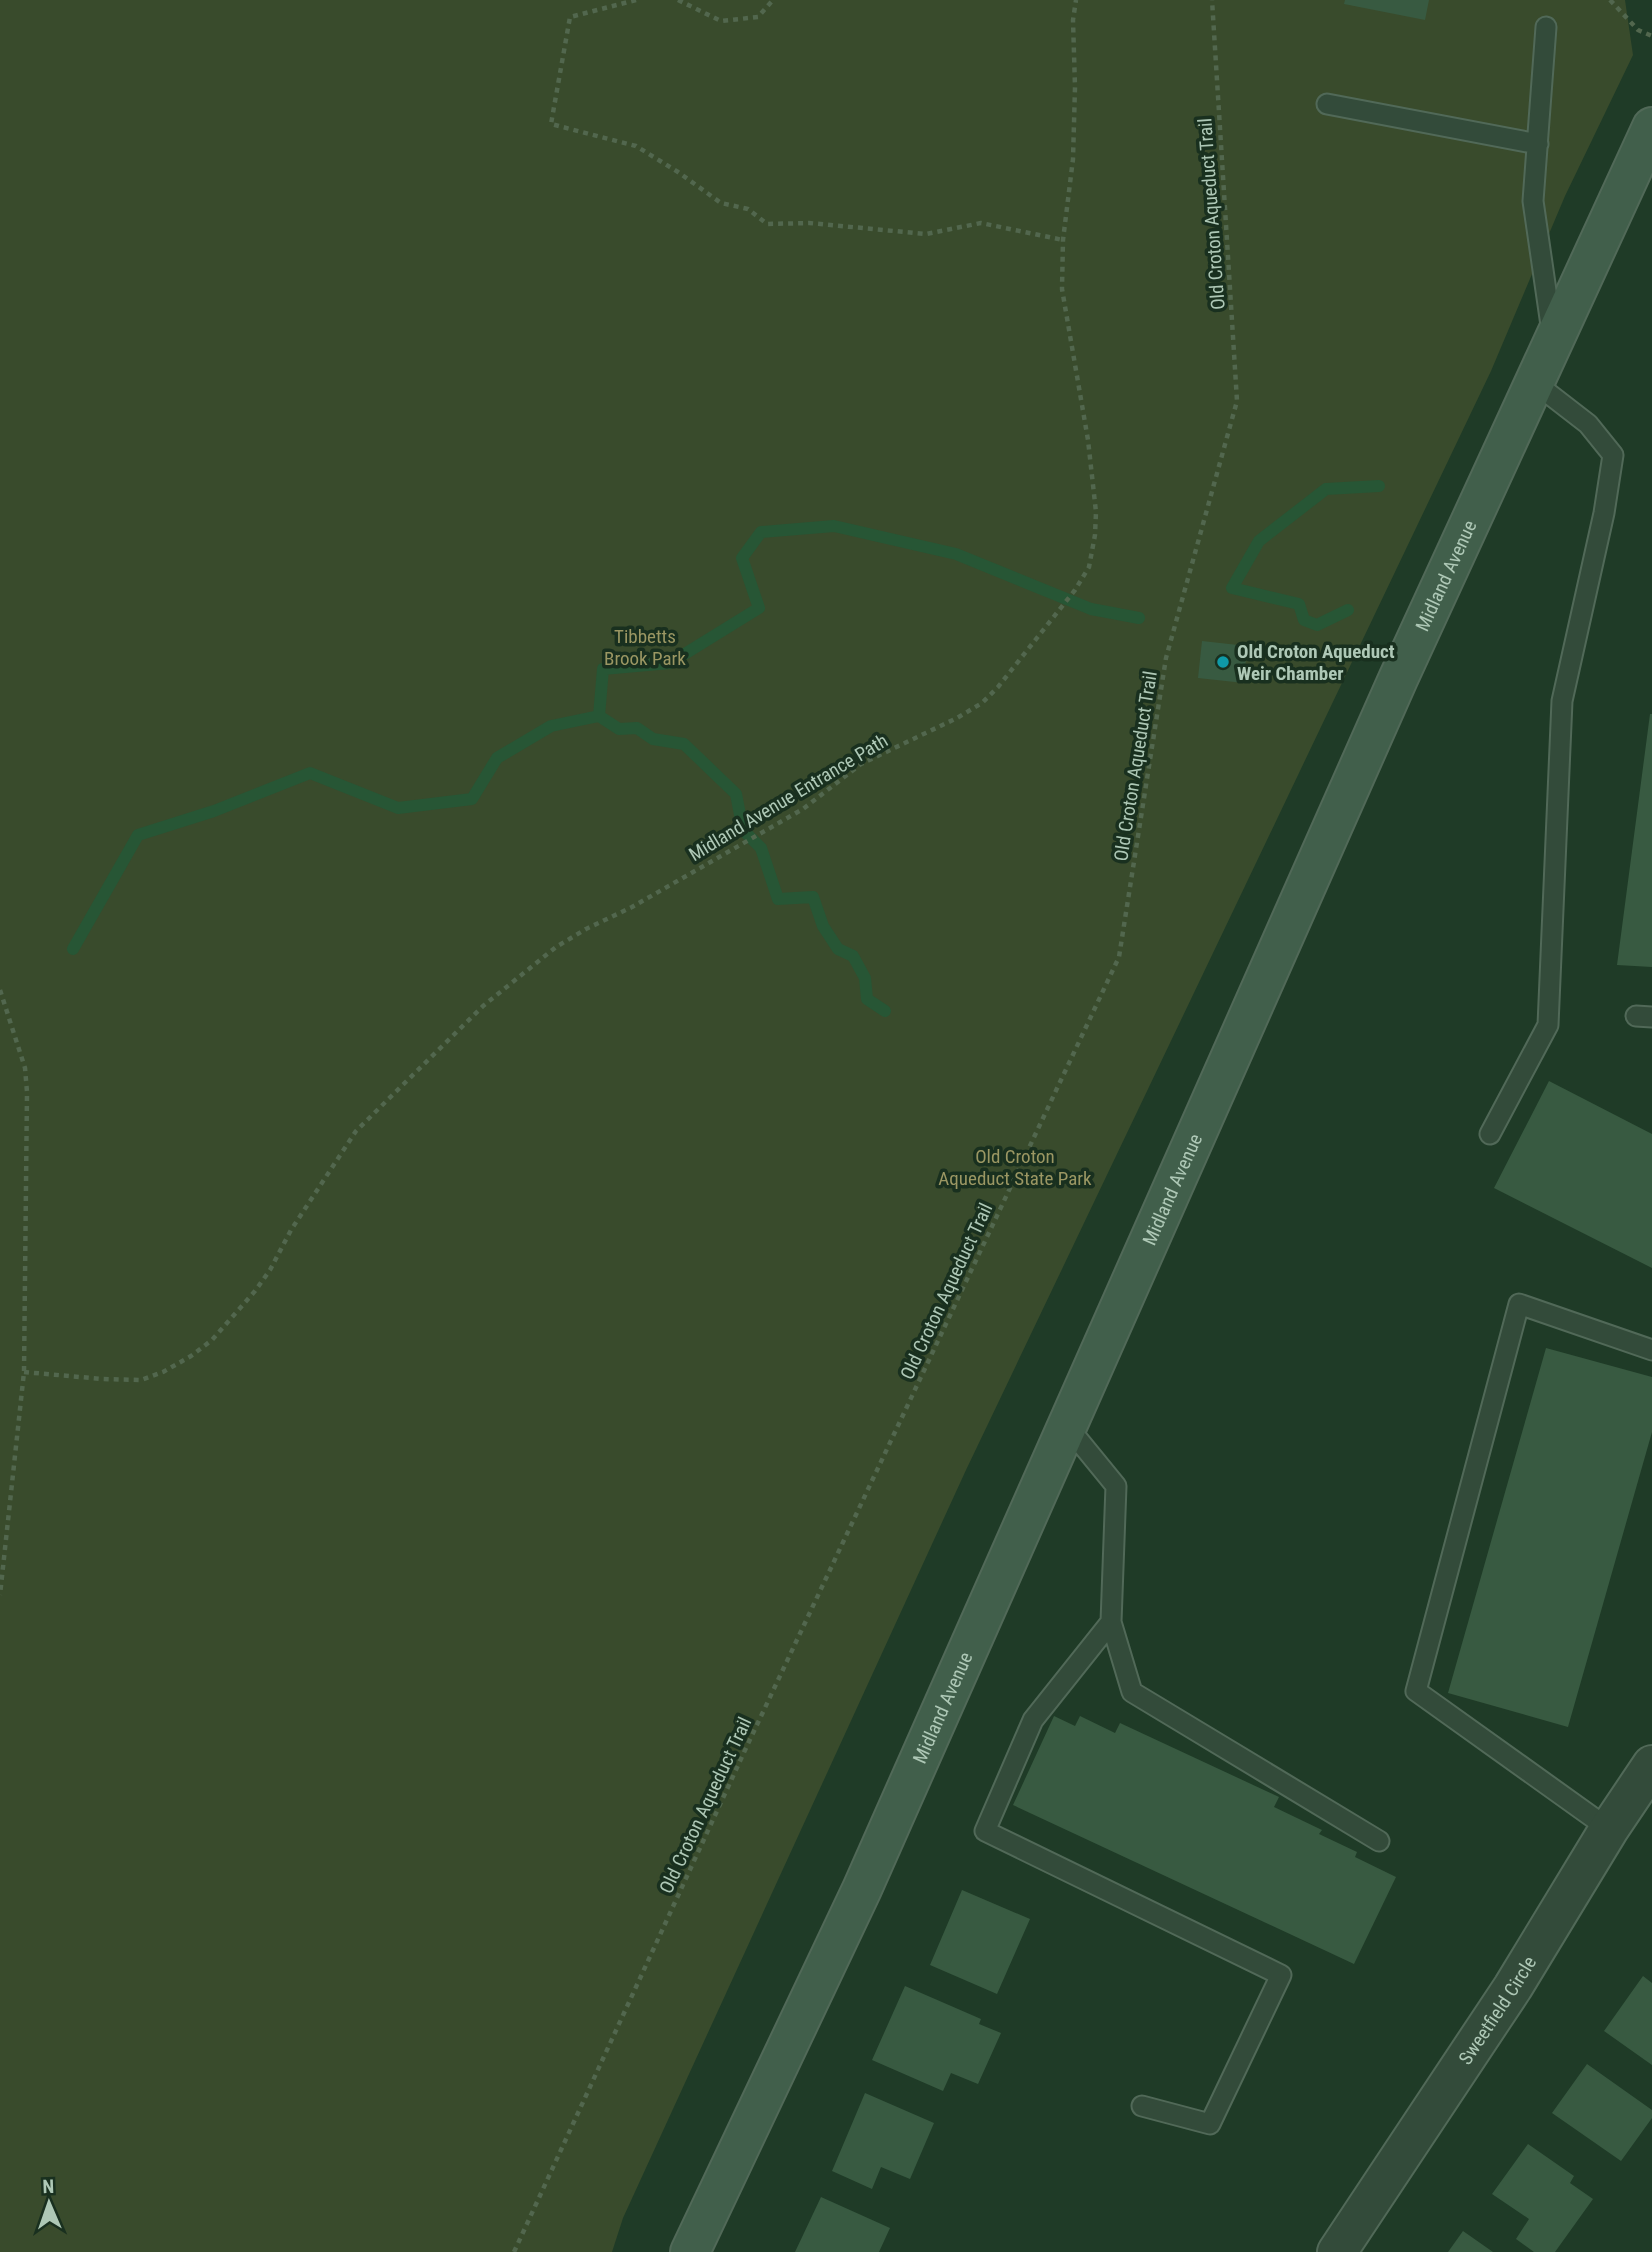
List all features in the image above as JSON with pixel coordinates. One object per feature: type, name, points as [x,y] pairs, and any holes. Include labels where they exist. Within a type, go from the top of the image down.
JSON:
[{"type":"street","name":"Midland Avenue","points":[[690,2252],[862,1889],[1398,679],[1652,127]]},
{"type":"street","name":"Sweetfield Circle","points":[[1337,2252],[1514,1987],[1609,1829],[1652,1765]]},
{"type":"lane","points":[[1546,27],[1533,201],[1553,344]]},
{"type":"lane","points":[[1328,104],[1538,144]]},
{"type":"lane","points":[[1490,1133],[1548,1025],[1562,701],[1604,513],[1613,455],[1588,424],[1535,383]]},
{"type":"lane","points":[[1609,1829],[1416,1691],[1519,1304],[1652,1350]]},
{"type":"lane","points":[[1067,1426],[1116,1486],[1111,1622],[1132,1692],[1379,1841]]},
{"type":"lane","points":[[1111,1622],[1033,1720],[985,1831],[1281,1975],[1210,2124],[1142,2106]]},
{"type":"path","points":[[636,0],[570,18],[551,124],[636,146],[720,203],[748,209],[767,224],[809,223],[926,234],[981,223],[1063,240]]},
{"type":"path","points":[[678,0],[721,21],[758,17],[773,0]]},
{"type":"path","name":"Midland Avenue Entrance Path","points":[[24,1372],[102,1380],[141,1380],[163,1372],[191,1356],[212,1339],[255,1291],[270,1270],[291,1230],[356,1131],[483,1006],[556,947],[803,809],[862,764],[982,703],[998,687],[1075,590],[1089,567],[1096,512],[1088,440],[1062,289],[1063,240],[1073,159],[1073,20],[1076,0]]},
{"type":"path","name":"Old Croton Aqueduct Trail","points":[[514,2252],[746,1748],[1119,957],[1166,658],[1237,401],[1212,0]]},
{"type":"path","points":[[1610,0],[1638,30],[1652,36]]},
{"type":"path","points":[[0,990],[25,1068],[27,1092],[24,1372],[0,1595]]},
{"type":"green space","name":"Tibbetts Brook Park","points":[[0,0],[1625,0],[1633,55],[1565,196],[1491,371],[966,1470],[623,2218],[612,2252],[0,2252]]},
{"type":"building","points":[[1345,0],[1429,0],[1425,20],[1344,4]]},
{"type":"building","name":"Old Croton Aqueduct Weir Chamber","points":[[1202,641],[1247,646],[1244,683],[1198,678]]},
{"type":"building","points":[[1650,714],[1652,967],[1617,965]]},
{"type":"building","points":[[1549,1081],[1652,1134],[1652,1268],[1494,1188]]},
{"type":"building","points":[[1546,1348],[1652,1377],[1652,1432],[1568,1727],[1448,1693]]},
{"type":"building","points":[[1054,1716],[1075,1726],[1080,1716],[1115,1733],[1120,1723],[1279,1797],[1274,1807],[1322,1830],[1319,1834],[1357,1852],[1355,1857],[1396,1877],[1354,1964],[1013,1805]]},
{"type":"building","points":[[962,1890],[1030,1919],[997,1994],[930,1965]]},
{"type":"building","points":[[1643,1976],[1652,1983],[1652,2065],[1604,2031]]},
{"type":"building","points":[[905,1986],[981,2019],[979,2024],[1001,2033],[978,2084],[951,2073],[943,2091],[872,2060]]},
{"type":"building","points":[[1587,2064],[1652,2110],[1652,2118],[1621,2161],[1552,2113]]},
{"type":"building","points":[[865,2093],[934,2123],[910,2179],[881,2167],[872,2189],[832,2171]]},
{"type":"building","points":[[1528,2144],[1574,2176],[1570,2183],[1593,2199],[1555,2252],[1534,2252],[1516,2239],[1529,2219],[1492,2194]]},
{"type":"building","points":[[821,2197],[890,2228],[879,2252],[795,2252]]},
{"type":"building","points":[[1463,2231],[1493,2252],[1448,2252]]},
{"type":"waterway","points":[[1348,610],[1317,625],[1304,620],[1299,604],[1232,588],[1259,541],[1326,489],[1379,486]]},
{"type":"waterway","points":[[73,949],[138,835],[214,811],[310,773],[398,808],[472,799],[497,758],[551,726],[599,716],[603,669],[670,663],[759,608],[742,558],[761,532],[834,526],[956,554],[1091,609],[1139,618]]},
{"type":"waterway","points":[[599,716],[619,729],[637,728],[653,739],[684,744],[736,794],[743,830],[761,848],[778,899],[813,897],[823,926],[838,949],[853,956],[865,978],[867,999],[885,1011]]},
{"type":"place","name":"Old Croton Aqueduct Weir Chamber","points":[[1223,662]]},
{"type":"park label","name":"Old Croton Aqueduct State Park","points":[[1015,1167]]}]
